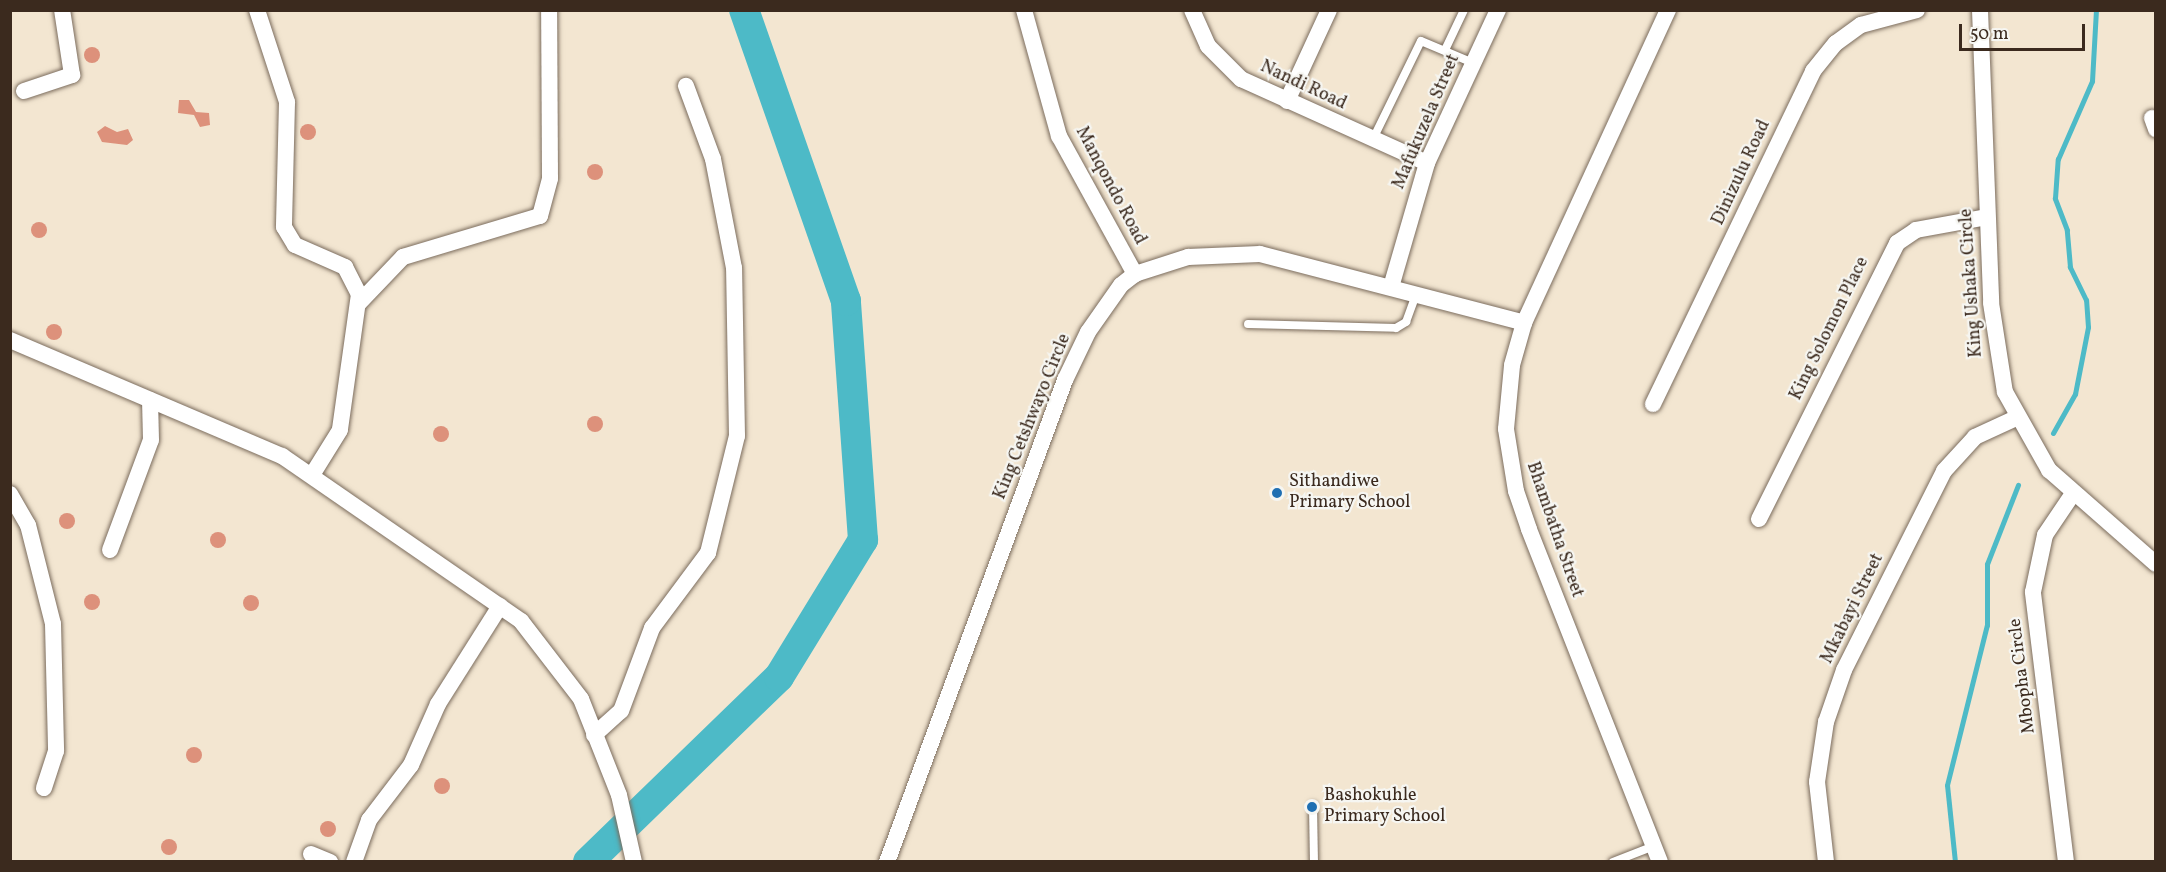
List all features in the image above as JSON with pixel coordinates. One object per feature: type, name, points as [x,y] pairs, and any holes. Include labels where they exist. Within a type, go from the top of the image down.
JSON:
[{"type":"street","points":[[24,91],[72,75],[62,10]]},
{"type":"street","points":[[257,10],[287,102],[284,227],[295,245],[345,267],[358,287],[359,303],[348,346],[340,430],[312,475]]},
{"type":"street","points":[[359,303],[403,257],[540,216],[550,178],[549,10]]},
{"type":"street","name":"Manqondo Road","points":[[1024,10],[1059,136],[1136,274]]},
{"type":"street","name":"Nandi Road","points":[[1192,10],[1222,62],[1287,101],[1427,163]]},
{"type":"street","points":[[1287,101],[1329,10]]},
{"type":"street","name":"Mafukuzela Street","points":[[1391,287],[1427,163],[1498,10]]},
{"type":"street","name":"Bhambatha Street","points":[[1657,854],[1516,491],[1507,418],[1524,323],[1668,10]]},
{"type":"street","name":"Dinizulu Road","points":[[1653,404],[1813,71],[1836,43],[1884,14],[1917,10]]},
{"type":"street","name":"King Ushaka Circle","points":[[1980,10],[1987,217],[1995,348],[2016,418],[2072,495],[2156,564]]},
{"type":"street","points":[[592,729],[621,711],[652,628],[708,553],[737,436],[735,268],[713,159],[686,86]]},
{"type":"street","name":"King Solomon Place","points":[[1759,519],[1897,243],[1916,230],[1987,217]]},
{"type":"street","name":"King Cetshwayo Circle","points":[[887,861],[1065,380],[1108,299],[1136,274],[1188,257],[1236,252],[1391,287],[1524,323]]},
{"type":"street","points":[[10,340],[249,441],[312,475],[521,621],[568,677],[619,795],[633,859]]},
{"type":"street","points":[[110,550],[151,440],[150,400]]},
{"type":"street","name":"Mkabayi Street","points":[[1826,861],[1817,782],[1826,722],[1844,670],[1944,471],[1975,437],[2016,418]]},
{"type":"street","points":[[10,494],[28,525],[53,624],[56,751],[44,788]]},
{"type":"street","name":"Mbopha Circle","points":[[2066,861],[2033,592],[2045,535],[2072,495]]},
{"type":"street","points":[[354,861],[369,820],[411,765],[438,704],[500,606]]},
{"type":"street","points":[[311,854],[330,861]]},
{"type":"lane","points":[[1445,50],[1464,10]]},
{"type":"lane","points":[[1373,139],[1418,44],[1427,41],[1473,63]]},
{"type":"lane","points":[[1248,324],[1396,328],[1406,322],[1416,294]]},
{"type":"lane","points":[[1313,806],[1314,861]]},
{"type":"lane","points":[[1613,861],[1657,854]]},
{"type":"building","points":[[89,47],[95,47],[100,55],[98,61],[89,63],[84,58],[84,52]]},
{"type":"building","points":[[179,100],[189,100],[196,112],[209,113],[210,125],[200,127],[194,115],[178,113]]},
{"type":"building","points":[[305,124],[311,124],[316,132],[314,138],[305,140],[300,135],[300,129]]},
{"type":"building","points":[[105,126],[117,132],[128,129],[133,140],[127,145],[102,142],[97,132]]},
{"type":"building","points":[[592,164],[598,164],[603,172],[601,178],[592,180],[587,175],[587,169]]},
{"type":"building","points":[[36,222],[42,222],[47,230],[45,236],[36,238],[31,233],[31,227]]},
{"type":"building","points":[[51,324],[57,324],[62,332],[60,338],[51,340],[46,335],[46,329]]},
{"type":"building","points":[[592,416],[598,416],[603,424],[601,430],[592,432],[587,427],[587,421]]},
{"type":"building","points":[[438,426],[444,426],[449,434],[447,440],[438,442],[433,437],[433,431]]},
{"type":"building","points":[[64,513],[70,513],[75,521],[73,527],[64,529],[59,524],[59,518]]},
{"type":"building","points":[[215,532],[221,532],[226,540],[224,546],[215,548],[210,543],[210,537]]},
{"type":"building","points":[[89,594],[95,594],[100,602],[98,608],[89,610],[84,605],[84,599]]},
{"type":"building","points":[[248,595],[254,595],[259,603],[257,609],[248,611],[243,606],[243,600]]},
{"type":"building","points":[[191,747],[197,747],[202,755],[200,761],[191,763],[186,758],[186,752]]},
{"type":"building","points":[[439,778],[445,778],[450,786],[448,792],[439,794],[434,789],[434,783]]},
{"type":"building","points":[[325,821],[331,821],[336,829],[334,835],[325,837],[320,832],[320,826]]},
{"type":"building","points":[[166,839],[172,839],[177,847],[175,853],[166,855],[161,850],[161,844]]},
{"type":"waterway","points":[[588,862],[779,677],[863,540],[846,301],[744,10]]},
{"type":"waterway","points":[[2053,433],[2075,394],[2088,327],[2086,300],[2070,267],[2067,230],[2055,198],[2058,159],[2092,81],[2096,10]]},
{"type":"waterway","points":[[1955,862],[1947,785],[1987,625],[1987,564],[2018,485]]},
{"type":"place","name":"Sithandiwe Primary School","points":[[1277,493]]},
{"type":"place","name":"Bashokuhle Primary School","points":[[1312,807]]}]
